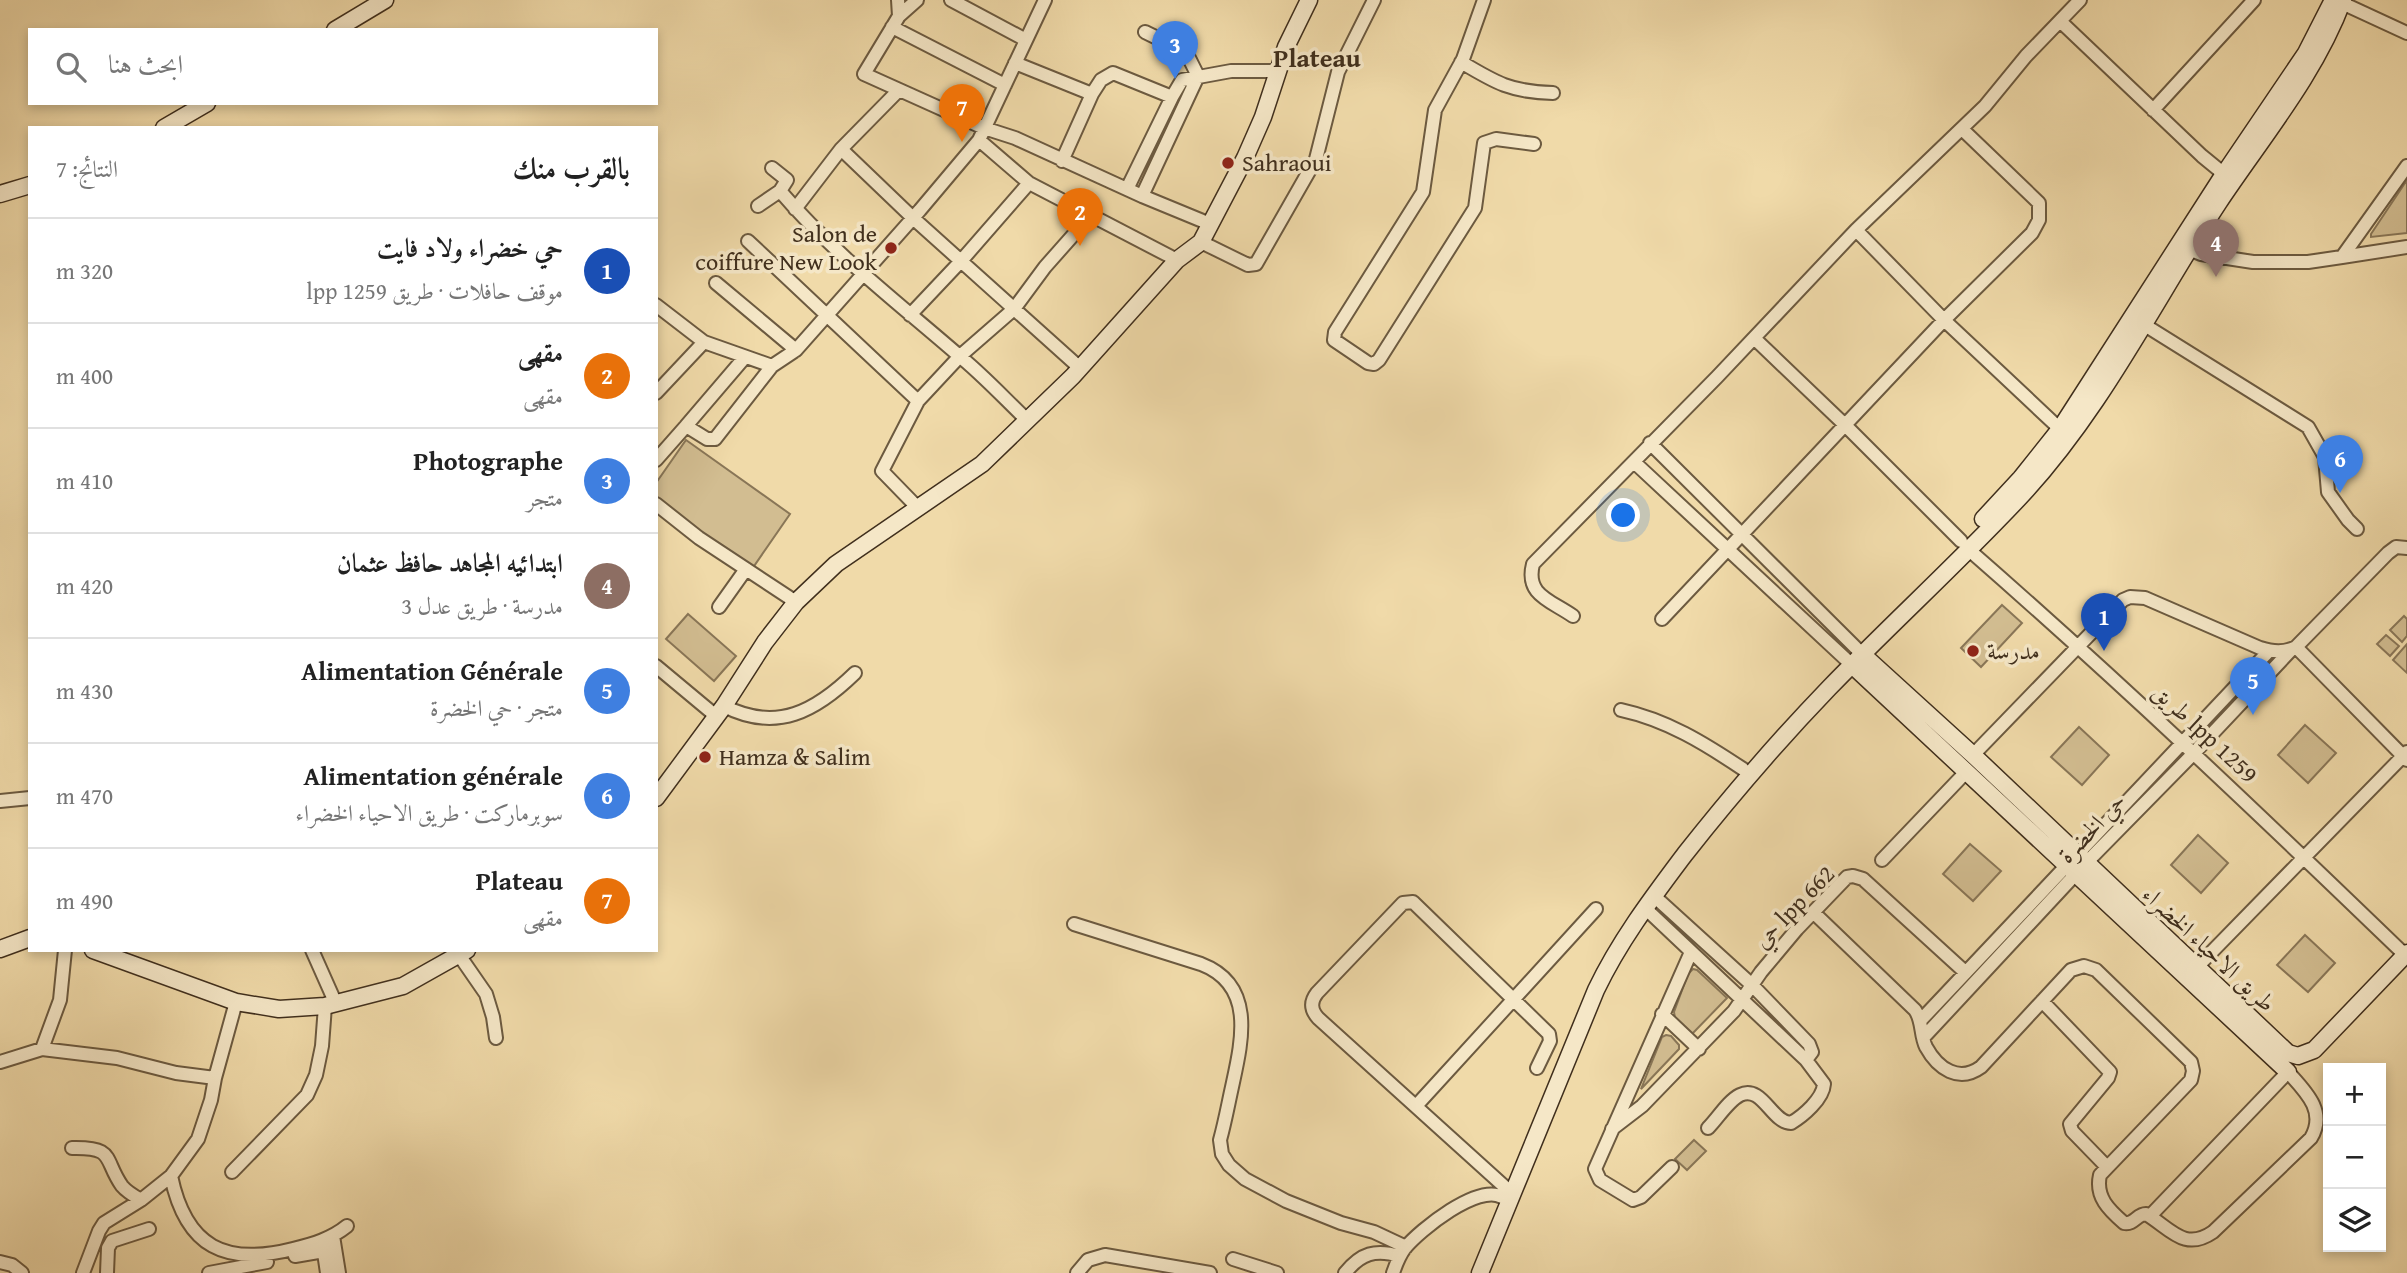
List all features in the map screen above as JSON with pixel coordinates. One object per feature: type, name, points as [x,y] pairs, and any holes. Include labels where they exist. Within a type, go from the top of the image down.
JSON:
[{"type":"main road","points":[[338,28],[385,0]]},
{"type":"main road","points":[[658,795],[796,602],[836,564],[982,464],[1080,368],[1177,260],[1201,242],[1245,158],[1263,117],[1286,47],[1309,0]]},
{"type":"main road","points":[[1470,1273],[1578,1006],[1604,953],[1636,903],[1743,769],[1965,545],[2018,499],[2056,455],[2089,410],[2143,324],[2224,174],[2339,1]]},
{"type":"main road","points":[[2196,228],[2311,68],[2334,24],[2339,1]]},
{"type":"main road","points":[[167,126],[204,105]]},
{"type":"main road","points":[[0,194],[28,186]]},
{"type":"main road","points":[[1965,545],[2060,429],[2185,248]]},
{"type":"main road","points":[[1853,656],[1967,771],[2077,864],[2287,1072]]},
{"type":"main road","points":[[1480,1273],[1596,990],[1618,948],[1649,902],[1737,790],[1853,656]]},
{"type":"main road","name":"طريق الاحياء الخضراء","points":[[1853,656],[1973,755],[2077,864],[2288,1053],[2304,1055],[2318,1046]]},
{"type":"main road","points":[[0,949],[28,939]]},
{"type":"main road","points":[[98,952],[236,1002],[279,1009],[330,1005],[403,986],[463,952]]},
{"type":"main road","name":"طريق lpp 1259","points":[[2318,1046],[2406,954]]},
{"type":"street","points":[[896,22],[898,0]]},
{"type":"street","points":[[917,0],[896,22],[864,74],[899,89],[981,134],[1029,183],[1177,260]]},
{"type":"street","points":[[951,0],[1026,40]]},
{"type":"street","points":[[686,426],[707,439],[715,439],[772,366],[796,350],[913,218],[981,134],[1045,0]]},
{"type":"street","points":[[1201,242],[1248,265],[1256,264],[1316,159],[1338,72],[1374,0]]},
{"type":"street","points":[[1484,0],[1461,62],[1435,110],[1423,192],[1335,332],[1334,340],[1368,363],[1374,364],[1379,360],[1475,208],[1484,143],[1496,139],[1534,144]]},
{"type":"street","points":[[1573,616],[1533,588],[1530,578],[1533,564],[1856,230],[1962,129],[2080,0]]},
{"type":"street","points":[[2153,110],[2253,0]]},
{"type":"street","points":[[2339,1],[2407,33]]},
{"type":"street","points":[[2060,21],[2224,174]]},
{"type":"street","points":[[896,22],[1004,85]]},
{"type":"street","points":[[1145,32],[1186,52],[1198,76]]},
{"type":"street","points":[[1461,62],[1495,83],[1515,90],[1553,93]]},
{"type":"street","points":[[1015,63],[1093,94]]},
{"type":"street","points":[[1128,189],[1182,80],[1231,71],[1278,71]]},
{"type":"street","points":[[1062,161],[1101,80],[1114,73],[1172,97]]},
{"type":"street","points":[[1142,196],[1198,76]]},
{"type":"street","points":[[795,209],[841,149],[899,89]]},
{"type":"street","points":[[1662,619],[1944,320],[2032,233],[2039,220],[2039,204],[1962,129]]},
{"type":"street","points":[[981,134],[1015,138],[1210,224]]},
{"type":"street","points":[[841,149],[913,218],[1080,368]]},
{"type":"street","points":[[2342,257],[2407,166]]},
{"type":"street","points":[[758,206],[780,191],[787,180],[772,168]]},
{"type":"street","points":[[910,315],[1029,183]]},
{"type":"street","points":[[780,191],[795,209],[864,274],[960,356],[1027,420]]},
{"type":"street","points":[[918,508],[882,471],[918,401],[960,356],[1014,309],[1045,267],[1091,215]]},
{"type":"street","points":[[2196,228],[2224,258]]},
{"type":"street","points":[[1856,230],[1944,320],[2060,429]]},
{"type":"street","points":[[748,241],[918,401]]},
{"type":"street","points":[[2185,248],[2224,258],[2268,263],[2308,261],[2407,247]]},
{"type":"street","points":[[716,283],[796,350]]},
{"type":"street","points":[[658,307],[704,342],[772,366]]},
{"type":"street","points":[[2143,324],[2308,427],[2325,457],[2328,492],[2357,528]]},
{"type":"street","name":"طريق lpp 1259","points":[[1754,338],[1965,545],[2194,753],[2406,954]]},
{"type":"street","points":[[658,391],[704,342]]},
{"type":"street","points":[[658,458],[745,357]]},
{"type":"street","points":[[1650,443],[1742,535],[1853,656]]},
{"type":"street","points":[[1634,462],[1728,549],[1853,656]]},
{"type":"street","points":[[658,506],[699,538],[796,602]]},
{"type":"street","points":[[1973,755],[2123,600],[2145,598],[2269,651],[2294,648],[2388,553],[2396,547],[2407,548]]},
{"type":"street","points":[[719,607],[746,569]]},
{"type":"street","points":[[2196,968],[2406,756],[2294,648]]},
{"type":"street","name":"حي الخضرة","points":[[1923,1038],[2077,864],[2194,753],[2294,648]]},
{"type":"street","points":[[1920,1021],[1965,972],[2077,864],[2183,743],[2269,651]]},
{"type":"street","points":[[658,667],[720,711],[784,717],[814,707],[855,673]]},
{"type":"street","points":[[1620,710],[1652,718],[1682,731],[1743,769]]},
{"type":"street","points":[[1882,860],[1967,771]]},
{"type":"street","points":[[0,802],[28,798]]},
{"type":"street","name":"حي lpp 662","points":[[1612,1129],[1642,1107],[1699,1049],[1734,1011],[1752,985],[1813,912],[1847,877],[1858,876],[1965,972]]},
{"type":"street","points":[[1504,1192],[1416,1106],[1318,1018],[1312,1009],[1312,1003],[1317,993],[1401,905],[1409,901],[1418,906],[1546,1031],[1550,1038],[1537,1068]]},
{"type":"street","points":[[1649,902],[1691,951],[1806,1060],[1823,1080],[1824,1089],[1818,1099],[1795,1122],[1782,1122],[1756,1095],[1746,1093],[1738,1096],[1708,1128]]},
{"type":"street","points":[[1649,902],[1752,985],[1810,1046],[1812,1052],[1806,1060]]},
{"type":"street","points":[[1416,1106],[1597,909]]},
{"type":"street","points":[[1813,912],[1914,1010],[1928,1050],[1948,1072],[1967,1075],[1981,1067],[2071,970],[2077,967],[2090,967],[2106,979],[2193,1066],[2191,1080],[2100,1175],[2098,1191],[2105,1204],[2124,1223],[2131,1223],[2142,1214],[2150,1216],[2183,1239],[2197,1240],[2206,1237],[2311,1138],[2316,1121],[2313,1101],[2287,1072],[2150,1216]]},
{"type":"street","points":[[1074,924],[1201,964],[1216,970],[1224,977],[1239,1005],[1243,1028],[1240,1055],[1220,1140],[1222,1154],[1229,1165],[1245,1179],[1286,1201],[1341,1223],[1374,1232],[1403,1251]]},
{"type":"street","points":[[1671,1167],[1641,1197],[1629,1200],[1600,1180],[1595,1173],[1595,1165],[1691,951]]},
{"type":"street","points":[[42,1049],[60,1000],[65,952]]},
{"type":"street","points":[[232,1172],[307,1095],[316,1075],[330,1005],[316,952]]},
{"type":"street","points":[[463,952],[486,994],[496,1038]]},
{"type":"street","points":[[2042,1001],[2110,1072],[2070,1124],[2072,1131],[2107,1167]]},
{"type":"street","points":[[83,1273],[104,1223],[141,1200],[172,1176],[198,1139],[211,1100],[236,1002]]},
{"type":"street","points":[[1662,1014],[1699,1049]]},
{"type":"street","points":[[0,1062],[42,1049],[117,1058],[176,1073],[215,1078]]},
{"type":"street","points":[[72,1148],[87,1147],[99,1150],[111,1161],[121,1184],[141,1200]]},
{"type":"street","points":[[172,1176],[174,1190],[190,1225],[216,1248],[251,1256],[327,1242]]},
{"type":"street","points":[[1394,1273],[1403,1251],[1429,1225],[1463,1204],[1489,1193],[1504,1192]]},
{"type":"street","points":[[209,1273],[327,1242],[347,1226]]},
{"type":"street","points":[[107,1273],[108,1248],[112,1241],[149,1229]]},
{"type":"street","points":[[327,1242],[327,1273]]},
{"type":"street","points":[[327,1242],[339,1273]]},
{"type":"street","points":[[1345,1273],[1354,1261],[1369,1252],[1403,1251]]},
{"type":"street","points":[[1077,1273],[1088,1260],[1105,1255],[1210,1273]]},
{"type":"street","points":[[1233,1259],[1277,1273]]},
{"type":"street","points":[[0,1262],[12,1265],[22,1273]]},
{"type":"shaded area","points":[[2407,180],[2407,233],[2371,237],[2371,234]]},
{"type":"shaded area","points":[[686,440],[790,514],[752,569],[658,501],[658,480]]},
{"type":"shaded area","points":[[2002,605],[2022,623],[1981,667],[1961,648]]},
{"type":"shaded area","points":[[688,614],[736,656],[714,681],[666,639]]},
{"type":"shaded area","points":[[2404,616],[2407,619],[2407,636],[2402,642],[2390,630]]},
{"type":"shaded area","points":[[2386,635],[2399,646],[2390,656],[2377,644]]},
{"type":"shaded area","points":[[2407,644],[2407,673],[2393,660]]},
{"type":"shaded area","points":[[2305,725],[2336,753],[2308,783],[2278,755]]},
{"type":"shaded area","points":[[2079,727],[2109,755],[2082,785],[2051,757]]},
{"type":"shaded area","points":[[2198,835],[2228,863],[2201,893],[2171,865]]},
{"type":"shaded area","points":[[1970,844],[2001,871],[1973,901],[1943,874]]},
{"type":"shaded area","points":[[2305,935],[2335,963],[2308,992],[2277,965]]},
{"type":"shaded area","points":[[1693,969],[1727,998],[1692,1034],[1675,1018],[1674,1012],[1688,974]]},
{"type":"shaded area","points":[[1671,1036],[1679,1049],[1641,1089],[1662,1037]]},
{"type":"shaded area","points":[[1694,1140],[1706,1151],[1687,1170],[1675,1159]]},
{"type":"place","name":"Photographe","points":[[1175,79]]},
{"type":"place","name":"Plateau","points":[[962,142]]},
{"type":"place","name":"Sahraoui","points":[[1228,163]]},
{"type":"place","name":"مقهى","points":[[1080,246]]},
{"type":"place","name":"Salon de coiffure New Look","points":[[891,248]]},
{"type":"place","name":"ابتدائيه المجاهد حافظ عثمان","points":[[2216,277]]},
{"type":"place","name":"Alimentation générale","points":[[2340,493]]},
{"type":"place","name":"مدرسة","points":[[1973,651]]},
{"type":"place","name":"حي خضراء ولاد فايت","points":[[2104,651]]},
{"type":"place","name":"Alimentation Générale","points":[[2253,715]]},
{"type":"place","name":"Hamza & Salim","points":[[705,757]]},
{"type":"district","name":"Plateau","points":[[1317,58]]}]
